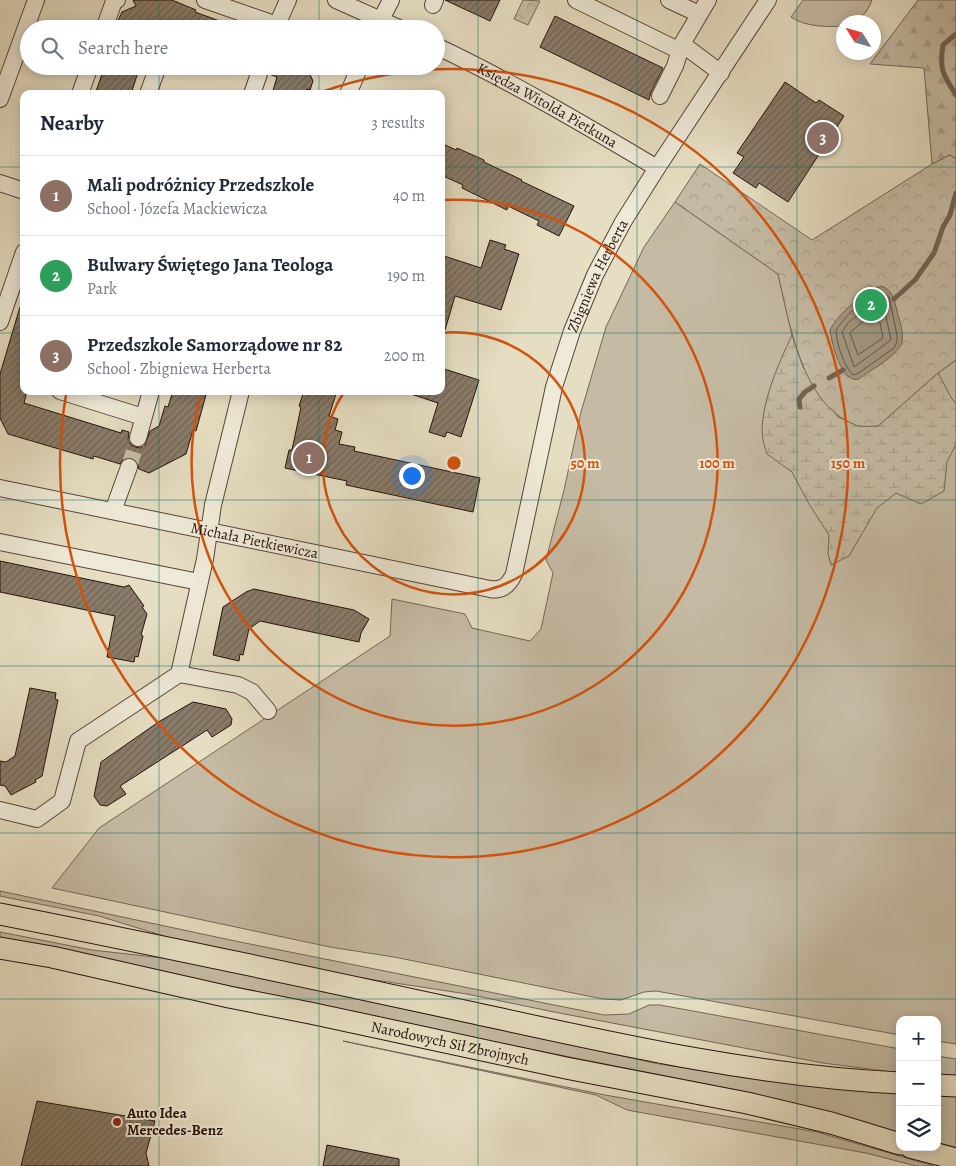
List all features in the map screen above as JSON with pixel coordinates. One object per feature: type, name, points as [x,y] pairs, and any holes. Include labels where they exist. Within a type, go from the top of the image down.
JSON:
[{"type":"main road","points":[[0,914],[156,944],[599,1041],[765,1070],[826,1078],[896,1083]]},
{"type":"main road","name":"Narodowych Sił Zbrojnych","points":[[0,948],[52,957],[229,997],[566,1068],[747,1103],[831,1123],[896,1143]]},
{"type":"main road","points":[[941,1085],[956,1086]]},
{"type":"main road","points":[[925,1151],[956,1159]]},
{"type":"street","points":[[29,20],[36,0]]},
{"type":"street","points":[[107,20],[114,1],[117,0]]},
{"type":"street","points":[[205,0],[258,20]]},
{"type":"street","points":[[282,20],[288,0]]},
{"type":"street","points":[[336,0],[371,20]]},
{"type":"street","points":[[380,20],[391,0]]},
{"type":"street","points":[[576,0],[681,48],[721,73]]},
{"type":"street","points":[[669,0],[699,14]]},
{"type":"street","points":[[660,96],[675,66],[681,48],[708,0]]},
{"type":"street","name":"Zbigniewa Herberta","points":[[507,585],[512,579],[515,568],[552,396],[572,331],[606,253],[657,168],[768,0]]},
{"type":"street","points":[[0,99],[20,44]]},
{"type":"street","name":"Księdza Witolda Pietkuna","points":[[445,51],[522,90],[657,168]]},
{"type":"street","points":[[81,90],[87,75]]},
{"type":"street","points":[[149,90],[155,75]]},
{"type":"street","points":[[253,90],[259,75]]},
{"type":"street","points":[[350,90],[356,75]]},
{"type":"street","points":[[0,183],[20,190]]},
{"type":"street","points":[[0,322],[20,264]]},
{"type":"street","points":[[73,395],[144,417]]},
{"type":"street","points":[[138,438],[150,395]]},
{"type":"street","points":[[179,674],[205,559],[213,505],[240,395]]},
{"type":"street","points":[[114,511],[129,467]]},
{"type":"street","name":"Michała Pietkiewicza","points":[[0,488],[490,589],[501,590],[507,585]]},
{"type":"street","points":[[0,542],[199,582]]},
{"type":"street","points":[[0,810],[37,819],[62,801],[78,741],[179,674],[238,685],[252,692],[268,710]]},
{"type":"green space","points":[[523,0],[540,1],[528,25],[514,19]]},
{"type":"green space","points":[[803,0],[872,0],[863,15],[836,15],[836,26],[809,25],[791,17]]},
{"type":"green space","points":[[918,0],[956,0],[956,159],[950,155],[932,164],[924,68],[870,64],[873,60],[881,60],[881,49]]},
{"type":"green space","points":[[950,155],[956,159],[956,360],[938,373],[878,426],[857,426],[833,411],[819,396],[808,377],[793,335],[778,274],[675,202],[700,164],[812,240],[932,164]]},
{"type":"green space","points":[[675,202],[778,274],[792,335],[803,367],[938,373],[956,360],[956,1044],[941,1042],[941,1016],[896,1016],[896,1034],[656,991],[644,992],[621,1000],[603,999],[394,957],[330,947],[52,888],[99,828],[390,636],[392,599],[465,614],[472,628],[530,641],[541,629],[553,573],[546,560],[581,412],[606,327],[644,247]]},
{"type":"green space","points":[[792,335],[803,367],[838,417],[859,426],[878,426],[938,373],[956,403],[956,444],[947,462],[944,491],[921,504],[896,493],[877,508],[849,556],[831,565],[828,554],[829,535],[809,504],[792,472],[767,454],[762,437],[768,394]]},
{"type":"green space","points":[[0,891],[240,942],[604,1015],[629,1014],[649,1005],[660,1005],[896,1048],[896,1072],[823,1063],[467,994],[336,974],[180,941],[99,916],[0,896]]},
{"type":"green space","points":[[0,932],[92,950],[172,959],[659,1064],[803,1085],[896,1093],[896,1134],[824,1112],[746,1092],[399,1023],[0,940]]},
{"type":"green space","points":[[343,1041],[605,1095],[817,1132],[934,1166],[916,1166],[866,1153],[627,1110],[596,1095]]},
{"type":"green space","points":[[941,1057],[956,1059],[956,1077],[941,1076]]},
{"type":"green space","points":[[941,1095],[956,1096],[956,1151],[941,1147]]},
{"type":"water","points":[[881,286],[891,293],[894,299],[902,329],[902,341],[896,351],[884,362],[859,379],[853,379],[847,375],[838,362],[830,330],[839,317],[852,304]]},
{"type":"building","points":[[133,0],[172,0],[196,10],[195,12],[217,20],[118,20],[122,12],[136,6]]},
{"type":"building","points":[[445,0],[500,0],[490,21]]},
{"type":"building","points":[[555,16],[663,68],[649,100],[540,47]]},
{"type":"building","points":[[102,75],[137,75],[132,90],[96,90]]},
{"type":"building","points":[[272,75],[310,75],[313,81],[310,90],[273,90],[277,77]]},
{"type":"building","points":[[785,82],[816,103],[819,100],[844,116],[788,202],[759,183],[756,188],[733,173],[744,157],[737,153]]},
{"type":"building","points":[[445,145],[484,160],[484,162],[521,181],[574,206],[559,236],[537,225],[539,221],[508,206],[507,210],[462,188],[463,185],[445,177]]},
{"type":"building","points":[[490,240],[506,245],[504,249],[519,254],[501,310],[455,296],[445,330],[445,256],[481,268]]},
{"type":"building","points":[[20,307],[20,395],[26,395],[24,403],[121,433],[122,430],[129,432],[128,440],[131,445],[140,448],[145,445],[150,431],[159,426],[165,406],[168,407],[172,395],[206,395],[196,431],[193,430],[186,454],[149,473],[139,469],[137,461],[132,458],[123,459],[120,464],[94,456],[93,459],[8,434],[0,418],[0,374]]},
{"type":"building","points":[[445,369],[479,380],[461,437],[447,432],[445,437],[429,432],[438,403],[414,395],[445,395]]},
{"type":"building","points":[[303,395],[336,395],[329,416],[338,419],[335,430],[342,432],[339,444],[355,447],[354,451],[480,478],[473,512],[346,485],[347,481],[285,468],[289,450],[292,450],[301,407],[299,406]]},
{"type":"building","points":[[0,561],[124,587],[129,585],[144,606],[142,607],[147,614],[141,635],[143,636],[138,657],[135,656],[134,662],[107,657],[115,616],[0,592]]},
{"type":"building","points":[[254,589],[354,610],[369,619],[361,633],[359,642],[260,621],[249,629],[243,655],[240,654],[239,661],[213,655],[223,607]]},
{"type":"building","points":[[30,688],[56,693],[55,699],[58,700],[42,776],[35,780],[36,782],[11,795],[5,786],[0,785],[0,761],[6,762],[15,756]]},
{"type":"building","points":[[193,702],[226,709],[232,719],[231,725],[212,737],[207,730],[120,786],[126,794],[107,806],[100,805],[94,796],[101,762],[160,721]]},
{"type":"building","points":[[37,1101],[155,1121],[146,1153],[149,1166],[21,1166]]},
{"type":"building","points":[[327,1145],[399,1159],[399,1166],[323,1166]]},
{"type":"waterway","points":[[956,34],[943,45],[942,60],[943,72],[956,95]]},
{"type":"waterway","points":[[894,299],[915,280],[934,253],[943,227],[950,215],[956,193]]},
{"type":"waterway","points":[[829,378],[843,370]]},
{"type":"waterway","points":[[800,407],[799,399],[814,386]]},
{"type":"tunnel","points":[[129,467],[138,438]]},
{"type":"place","name":"Przedszkole Samorządowe nr 82","points":[[823,138]]},
{"type":"place","name":"Bulwary Świętego Jana Teologa","points":[[871,305]]},
{"type":"place","name":"Mali podróżnicy Przedszkole","points":[[309,458]]},
{"type":"place","name":"Auto Idea Mercedes-Benz","points":[[117,1122]]}]
